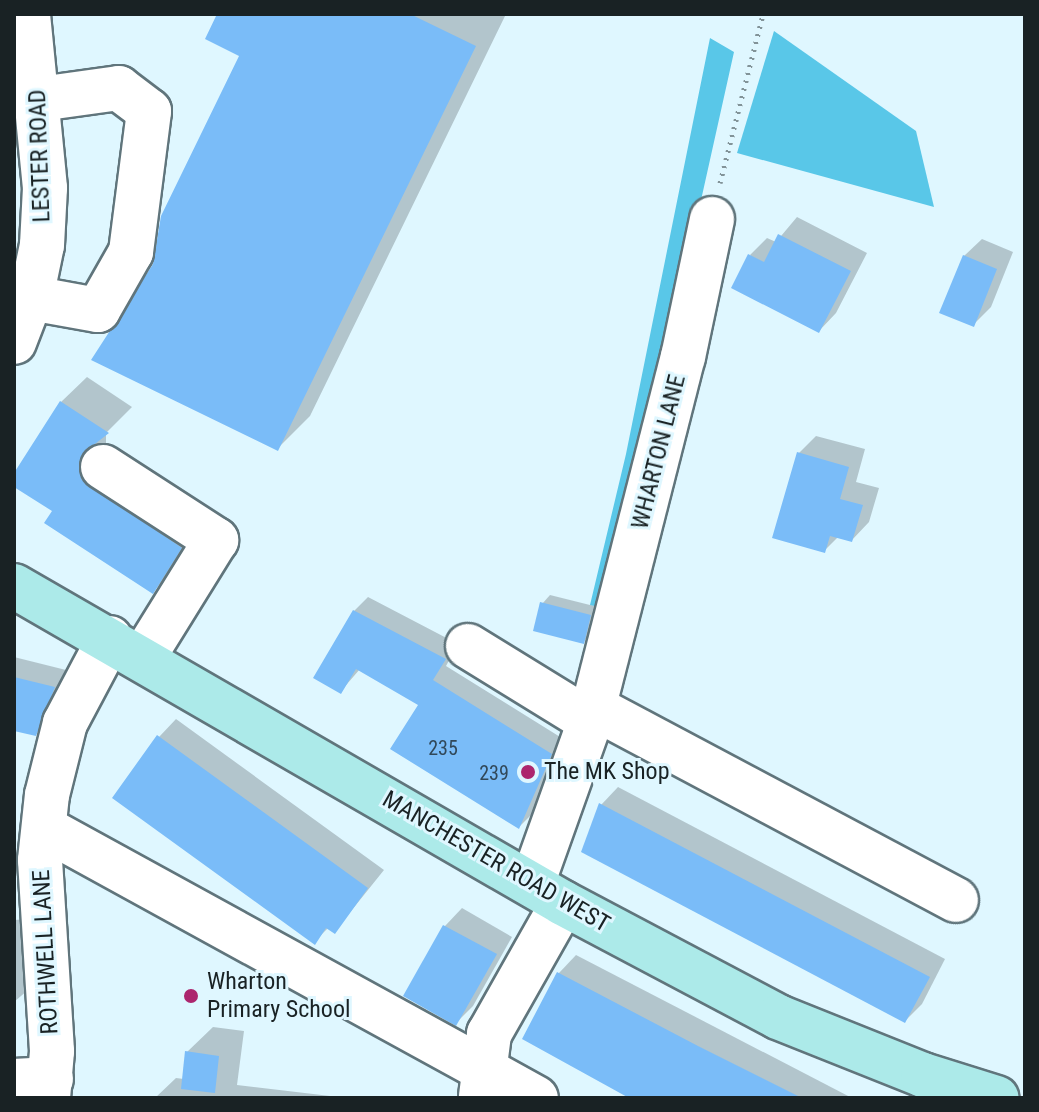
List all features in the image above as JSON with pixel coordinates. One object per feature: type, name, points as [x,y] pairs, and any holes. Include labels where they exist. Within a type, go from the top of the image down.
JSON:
[{"type":"main road","name":"MANCHESTER ROAD WEST","points":[[14,586],[127,647],[547,894],[778,1017],[920,1087],[997,1098]]},
{"type":"street","name":"LESTER ROAD","points":[[14,342],[31,298],[42,245],[45,188],[40,99],[28,14]]},
{"type":"street","points":[[31,298],[98,310],[131,252],[149,111],[119,88],[40,99]]},
{"type":"street","name":"WHARTON LANE","points":[[481,1083],[489,1034],[547,894],[683,357],[712,219]]},
{"type":"street","name":"ROTHWELL LANE","points":[[38,1086],[45,817],[65,723],[216,540],[103,467]]},
{"type":"street","points":[[468,646],[592,714],[956,900]]},
{"type":"street","points":[[45,817],[481,1083],[536,1098]]},
{"type":"path","points":[[712,219],[763,14]]},
{"type":"shaded area","points":[[774,31],[916,131],[934,207],[737,153]]},
{"type":"shaded area","points":[[710,38],[734,52],[655,407],[599,607],[590,605],[626,454]]},
{"type":"building","points":[[217,14],[410,14],[476,46],[278,451],[91,360],[153,264],[161,216],[239,56],[205,39]]},
{"type":"building","points":[[778,234],[851,271],[819,333],[731,288],[748,254],[764,262]]},
{"type":"building","points":[[963,255],[997,269],[974,327],[939,313]]},
{"type":"building","points":[[60,401],[109,433],[82,454],[81,479],[182,548],[153,594],[44,523],[52,511],[14,487],[14,473]]},
{"type":"building","points":[[797,452],[849,467],[840,499],[863,505],[852,542],[830,536],[825,553],[772,538]]},
{"type":"building","points":[[540,602],[591,615],[584,644],[533,631]]},
{"type":"building","points":[[353,610],[446,659],[433,680],[552,754],[519,829],[390,749],[418,705],[356,669],[341,694],[313,678]]},
{"type":"building","points":[[14,677],[55,687],[36,736],[14,731]]},
{"type":"building","points":[[157,735],[368,888],[335,934],[326,928],[315,945],[112,798]]},
{"type":"building","points":[[599,803],[930,977],[905,1023],[581,852]]},
{"type":"building","points":[[443,925],[497,954],[456,1026],[403,996]]},
{"type":"building","points":[[557,972],[802,1098],[629,1098],[522,1039]]},
{"type":"building","points":[[185,1051],[219,1056],[215,1093],[181,1089]]},
{"type":"place","name":"The MK Shop","points":[[528,772]]},
{"type":"place","name":"Wharton Primary School","points":[[191,996]]}]
